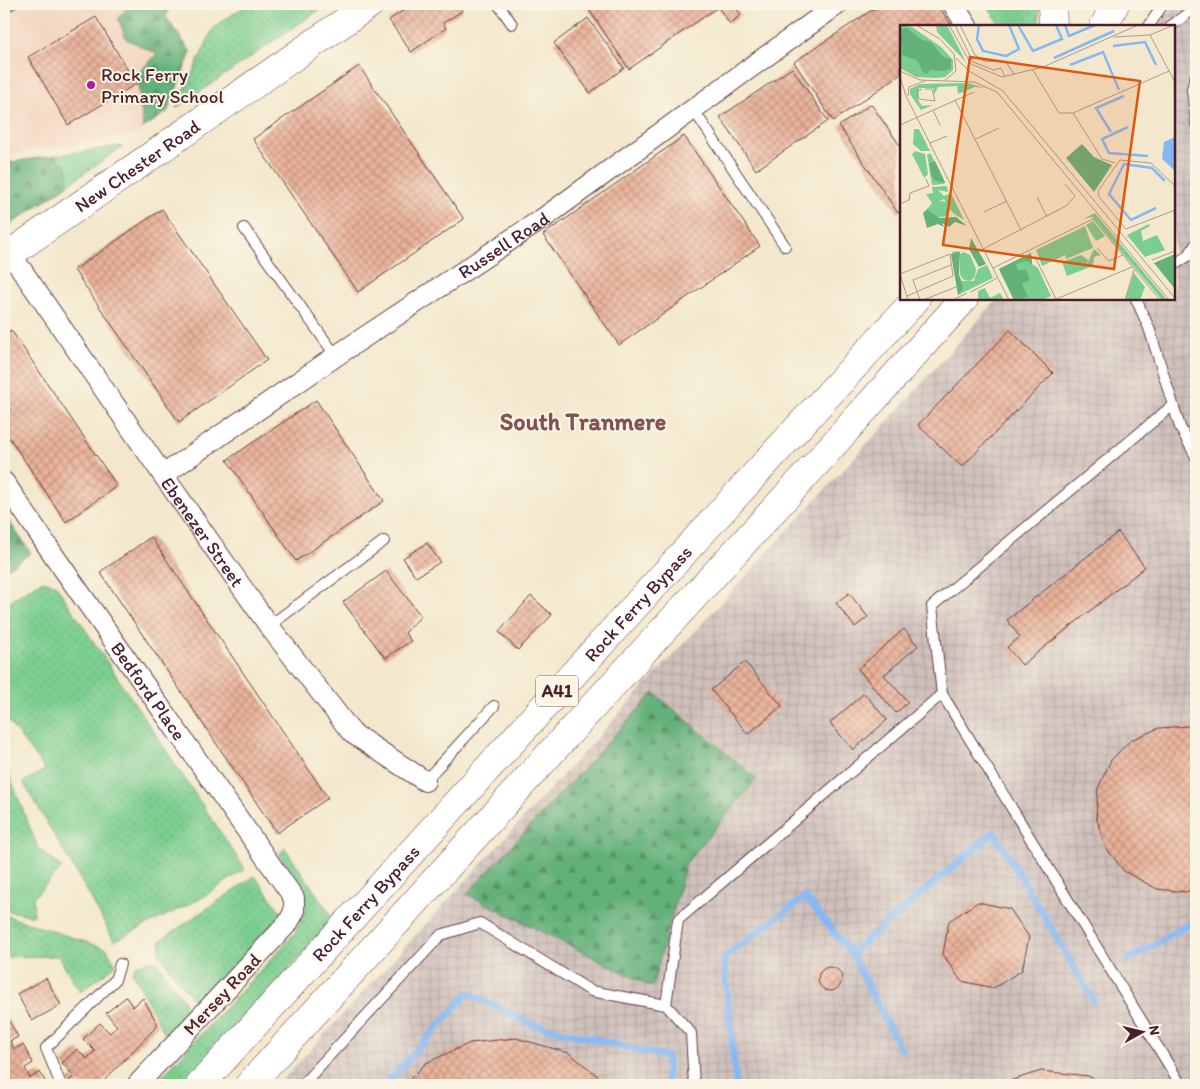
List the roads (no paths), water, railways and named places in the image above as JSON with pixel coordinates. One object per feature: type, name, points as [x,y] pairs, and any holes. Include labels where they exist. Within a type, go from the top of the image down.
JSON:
[{"type":"main road","name":"New Chester Road","points":[[7,256],[370,4]]},
{"type":"main road","points":[[1052,4],[1053,25]]},
{"type":"main road","points":[[1104,25],[1115,4]]},
{"type":"main road","name":"Rock Ferry Bypass","points":[[200,1085],[718,514],[915,300]]},
{"type":"main road","name":"Rock Ferry Bypass","points":[[249,1085],[963,300]]},
{"type":"street","name":"Russell Road","points":[[163,475],[336,356],[544,217],[838,4]]},
{"type":"street","points":[[953,4],[966,25]]},
{"type":"street","name":"Ebenezer Street","points":[[7,256],[269,626],[352,733],[425,781]]},
{"type":"street","name":"Bedford Place","points":[[4,482],[62,568],[294,898]]},
{"type":"street","name":"Mersey Road","points":[[137,1085],[288,923],[294,912],[294,898]]},
{"type":"lane","points":[[498,4],[512,24]]},
{"type":"lane","points":[[1150,25],[1163,4]]},
{"type":"lane","points":[[1173,25],[1196,7]]},
{"type":"lane","points":[[1196,76],[1192,89],[1196,124]]},
{"type":"lane","points":[[693,109],[785,246]]},
{"type":"lane","points":[[244,228],[336,356]]},
{"type":"lane","points":[[1175,264],[1189,255],[1196,244]]},
{"type":"lane","points":[[1136,300],[1149,328],[1180,427],[1196,457]]},
{"type":"lane","points":[[1174,405],[932,606],[942,694],[1182,1085]]},
{"type":"lane","points":[[269,626],[384,541]]},
{"type":"lane","points":[[666,1005],[678,920],[942,694]]},
{"type":"lane","points":[[425,781],[494,706]]},
{"type":"lane","points":[[302,1085],[442,935],[480,923],[591,991],[666,1005],[691,1032],[694,1085]]},
{"type":"lane","points":[[61,1085],[46,1048],[114,980],[120,964]]},
{"type":"waterway","points":[[851,953],[994,832],[1094,1001]]},
{"type":"waterway","points":[[736,1085],[724,957],[805,897],[851,953],[901,1050]]},
{"type":"waterway","points":[[1128,960],[1196,920]]},
{"type":"waterway","points":[[385,1085],[468,993],[532,1024],[667,1057],[667,1085]]},
{"type":"place","name":"Rock Ferry Primary School","points":[[91,85]]},
{"type":"district","name":"South Tranmere","points":[[583,421]]}]
